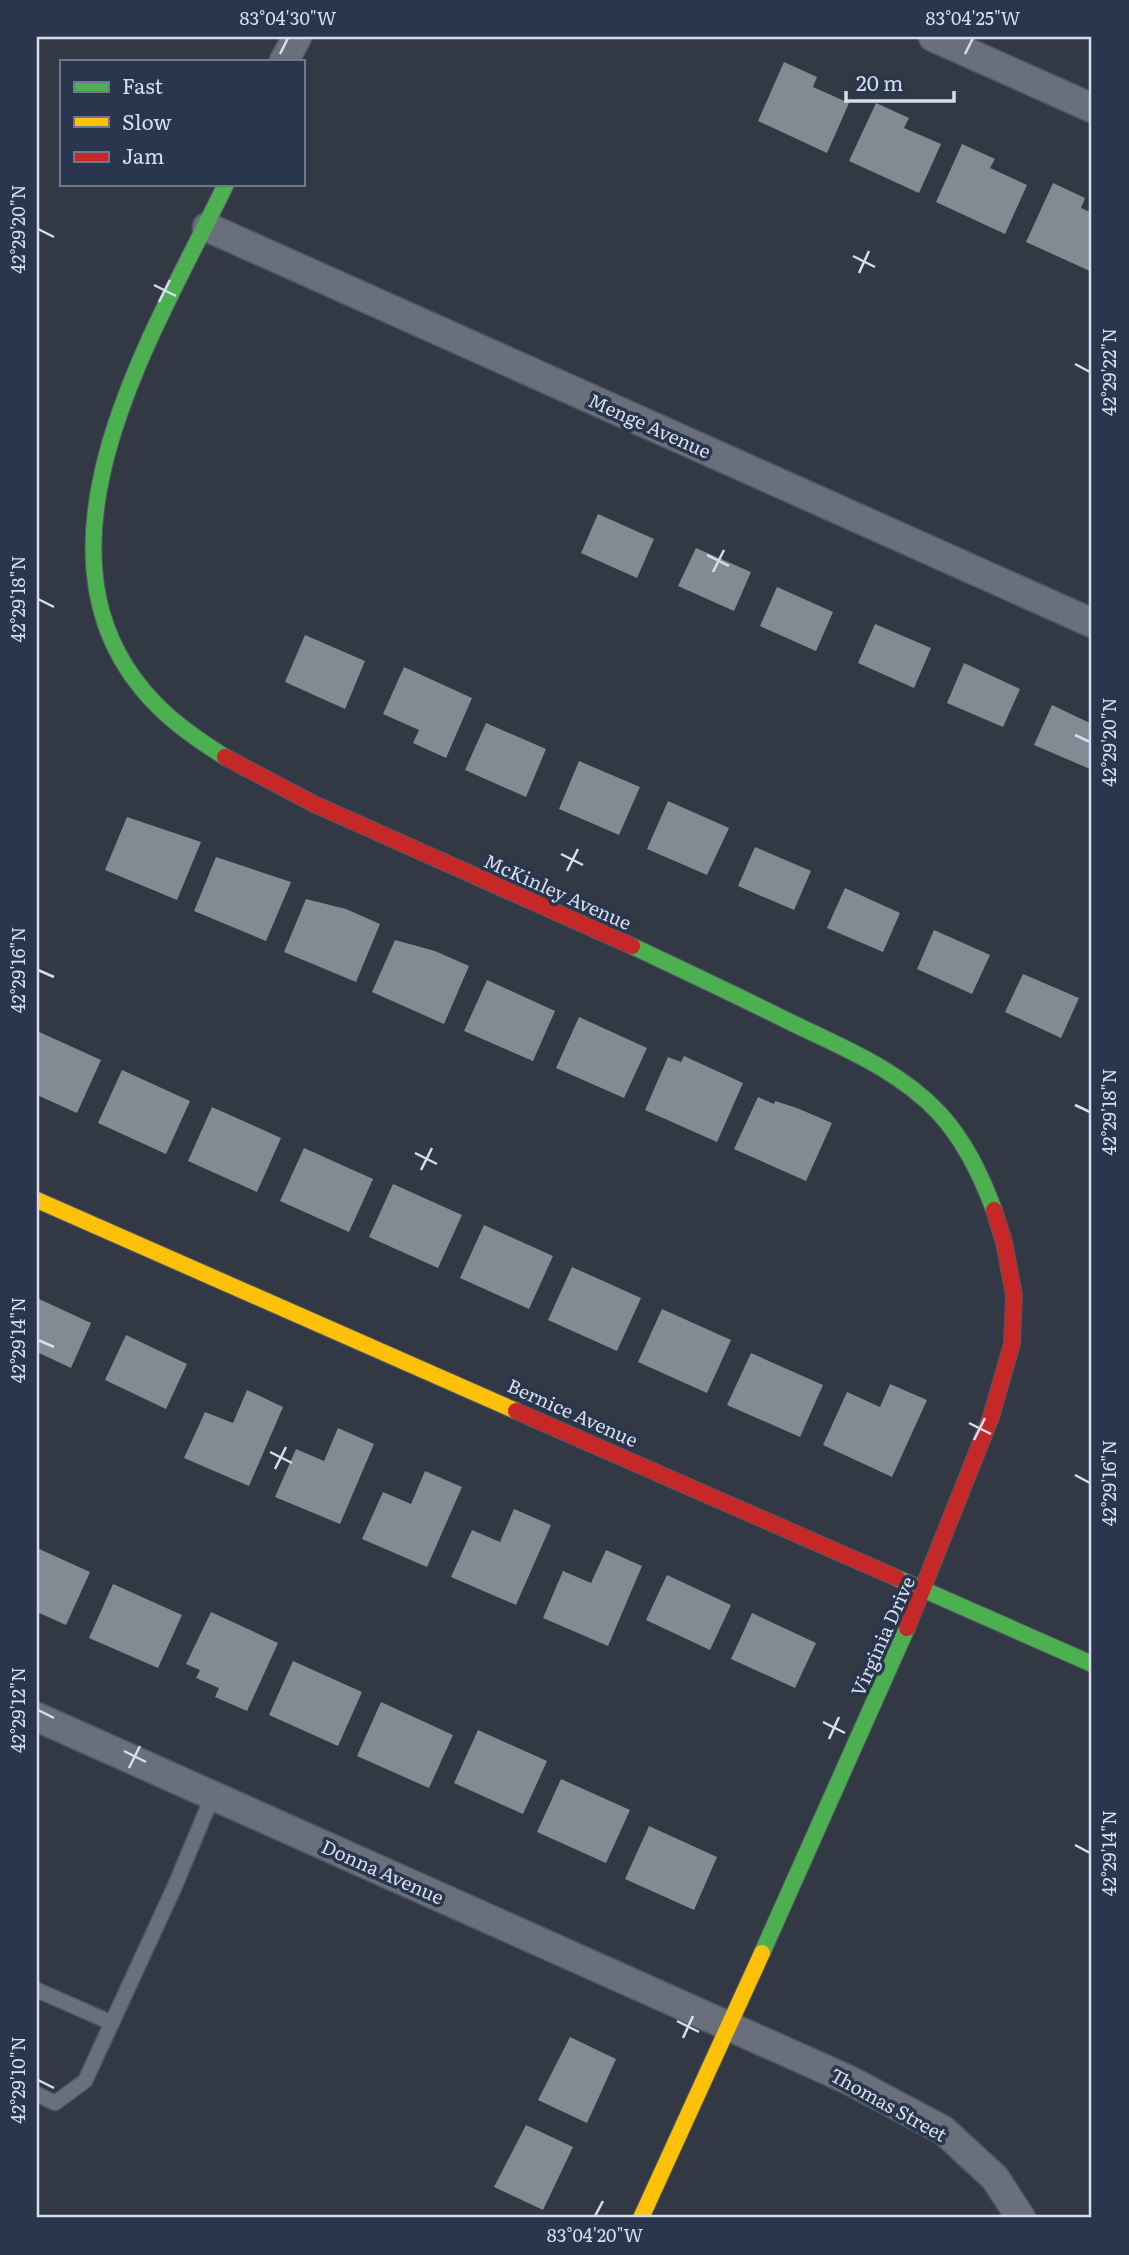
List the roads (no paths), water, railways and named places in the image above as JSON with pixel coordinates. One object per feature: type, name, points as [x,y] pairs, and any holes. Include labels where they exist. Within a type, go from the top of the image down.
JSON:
[{"type":"street","points":[[285,60],[297,37]]},
{"type":"street","points":[[933,37],[1092,108]]},
{"type":"street","name":"McKinley Avenue","points":[[225,186],[131,379],[112,429],[96,511],[94,570],[102,618],[131,677],[169,717],[232,762],[312,803],[730,992],[866,1060],[923,1096],[956,1133],[994,1205]]},
{"type":"street","name":"Menge Avenue","points":[[207,227],[1092,623]]},
{"type":"street","name":"Bernice Avenue","points":[[37,1200],[1092,1664]]},
{"type":"street","name":"Virginia Drive","points":[[641,2218],[926,1590],[1005,1375],[1014,1298],[994,1205]]},
{"type":"street","name":"Donna Avenue","points":[[37,1717],[730,2025]]},
{"type":"street","name":"Thomas Street","points":[[730,2025],[849,2080],[943,2130],[995,2178],[1021,2218]]},
{"type":"lane","points":[[37,2095],[55,2103],[85,2081],[213,1795]]},
{"type":"lane","points":[[37,1990],[112,2022]]}]
